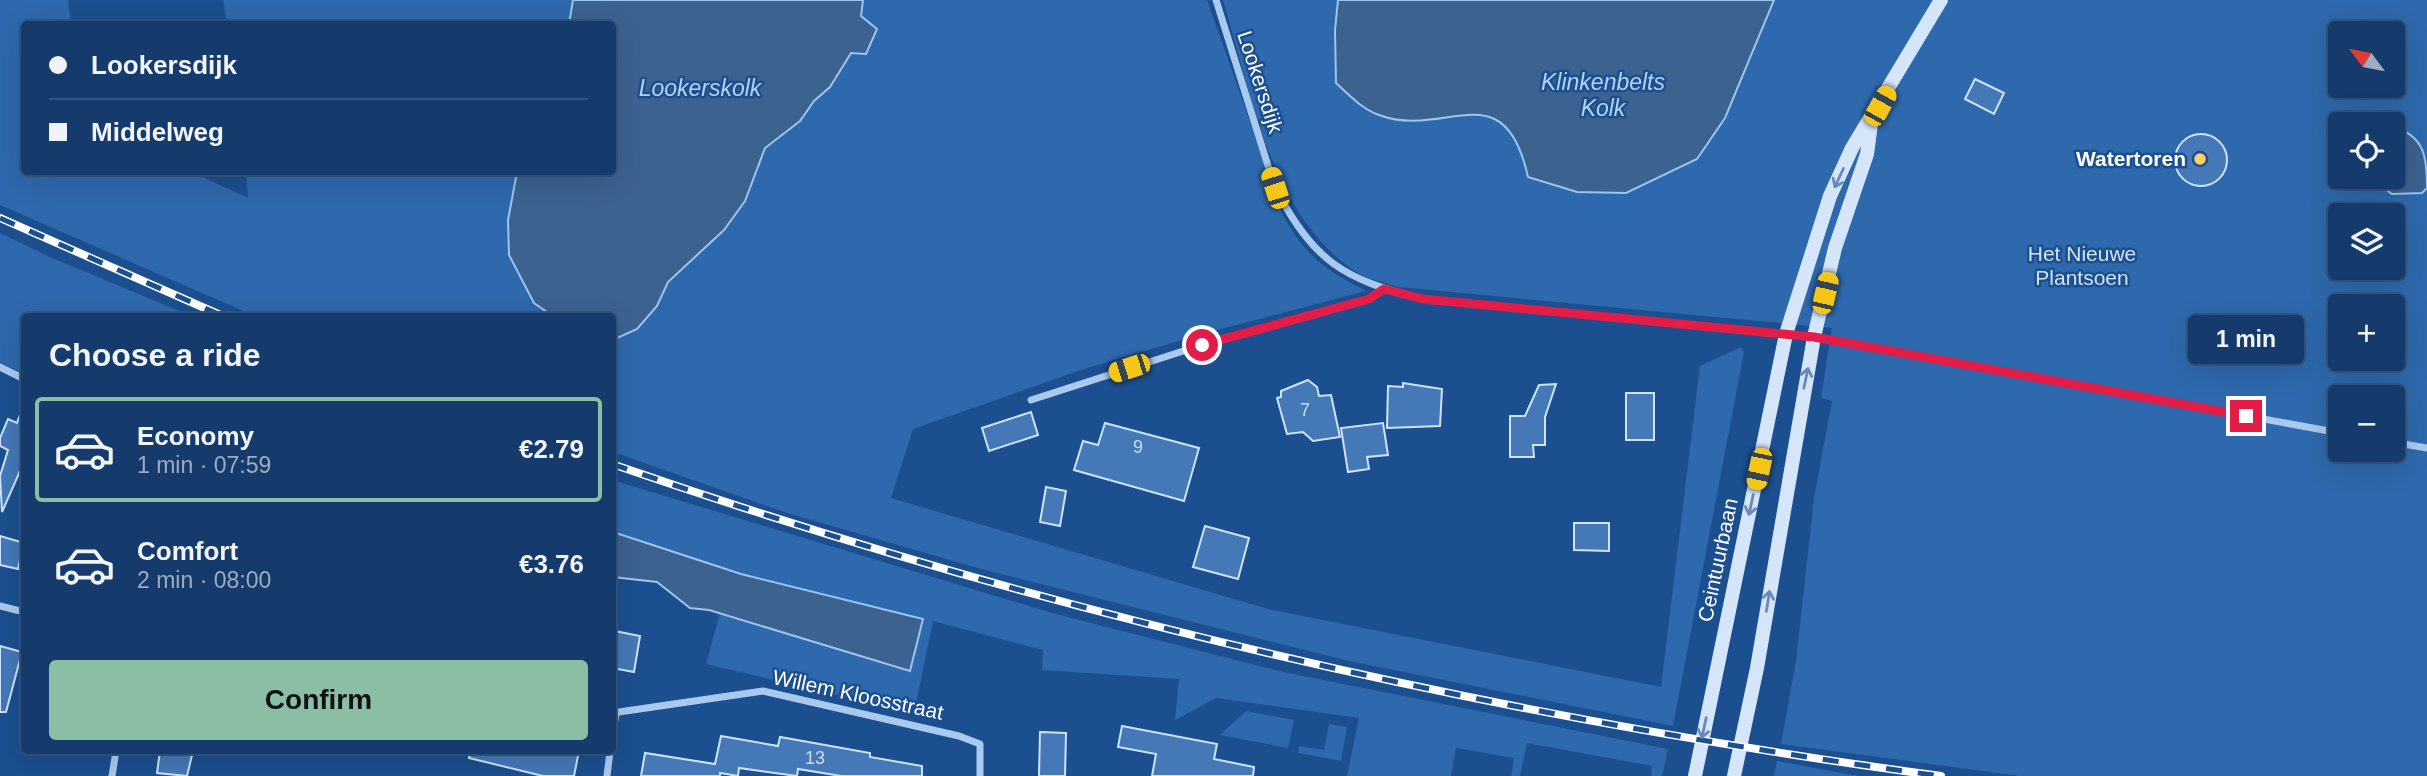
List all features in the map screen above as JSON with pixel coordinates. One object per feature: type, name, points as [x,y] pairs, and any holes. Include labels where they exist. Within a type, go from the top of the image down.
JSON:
[{"type":"street","name":"Lookersdijk","points":[[1216,0],[1275,188],[1287,209],[1322,256],[1337,268],[1384,289],[1423,299],[1814,337],[2328,431]]},
{"type":"street","name":"Ceintuurbaan","points":[[1695,776],[1786,334],[1830,196],[1852,148],[1872,119],[1941,0]]},
{"type":"street","name":"Ceintuurbaan","points":[[1734,776],[1757,668],[1814,337],[1835,248],[1867,154],[1872,119]]},
{"type":"street","points":[[1031,400],[1202,345],[1369,299],[1384,289]]},
{"type":"street","points":[[0,367],[21,378]]},
{"type":"street","points":[[2405,444],[2427,448]]},
{"type":"street","points":[[0,606],[21,611]]},
{"type":"street","name":"Willem Kloosstraat","points":[[616,714],[763,691],[959,736],[980,744],[980,776]]},
{"type":"street","points":[[112,776],[116,754]]},
{"type":"street","points":[[607,776],[610,754]]},
{"type":"green space","points":[[0,0],[68,0],[71,21],[21,21],[21,175],[198,175],[248,198],[246,175],[516,175],[508,220],[534,303],[548,313],[248,313],[0,205]]},
{"type":"green space","points":[[223,0],[573,0],[570,21],[226,21]]},
{"type":"green space","points":[[863,0],[1207,0],[1283,215],[1308,252],[1327,268],[1366,291],[1202,334],[1081,370],[913,429],[891,498],[1268,609],[1661,687],[1700,366],[1741,347],[1744,352],[1673,726],[1349,661],[981,569],[787,513],[616,453],[616,339],[637,329],[657,306],[668,282],[724,230],[756,173],[765,148],[800,121],[814,101],[830,87],[851,53]]},
{"type":"green space","name":"Het Nieuwe Plantsoen","points":[[1223,0],[2427,0],[2427,776],[2020,776],[1781,744],[1796,661],[1814,498],[1832,401],[1821,398],[1832,328],[1398,287],[1363,276],[1324,245],[1301,216],[1282,183],[1254,110]]},
{"type":"green space","points":[[0,233],[52,258],[184,313],[21,313],[21,372],[0,362]]},
{"type":"green space","points":[[616,481],[1052,613],[1283,672],[1668,749],[1662,776],[1651,776],[1652,766],[1527,743],[1520,776],[1511,776],[1514,758],[1456,748],[1451,776],[1347,776],[1359,718],[1216,698],[1175,720],[1179,679],[1042,670],[1043,650],[933,621],[914,713],[706,664],[720,613],[909,671],[923,620],[741,574],[616,533]]},
{"type":"green space","points":[[1246,711],[1294,720],[1288,748],[1220,735]]},
{"type":"green space","points":[[1329,724],[1347,727],[1341,761],[1298,753],[1299,746],[1324,750]]},
{"type":"green space","points":[[1777,761],[1858,776],[1774,776]]},
{"type":"water","name":"Lookerskolk","points":[[573,0],[863,0],[861,16],[877,29],[866,54],[851,53],[830,87],[814,101],[800,121],[765,148],[745,201],[724,230],[668,282],[657,306],[637,329],[616,339],[616,313],[548,313],[534,303],[509,255],[508,220],[516,175],[616,175],[616,21],[570,21]]},
{"type":"water","name":"Klinkenbelts Kolk","points":[[1338,0],[1774,0],[1725,118],[1697,159],[1626,193],[1577,192],[1528,177],[1517,144],[1504,125],[1488,117],[1469,115],[1403,120],[1379,115],[1367,109],[1336,83],[1335,30]]},
{"type":"water","points":[[2405,132],[2422,149],[2427,188],[2422,193],[2392,194],[2385,189],[2405,189]]},
{"type":"water","points":[[616,533],[741,574],[923,619],[910,671],[709,610],[690,608],[657,582],[616,577]]},
{"type":"building","points":[[1975,79],[2004,93],[1994,114],[1965,99]]},
{"type":"building","name":"Watertoren","points":[[2201,134],[2211,136],[2219,142],[2225,150],[2225,170],[2219,178],[2211,184],[2201,186],[2191,184],[2183,178],[2177,170],[2175,160],[2177,150],[2183,142],[2191,136]]},
{"type":"building","points":[[1308,380],[1317,387],[1319,396],[1331,395],[1340,437],[1313,441],[1303,432],[1287,434],[1277,398],[1281,397],[1281,391]]},
{"type":"building","points":[[1403,383],[1442,389],[1440,426],[1387,428],[1388,386],[1403,387]]},
{"type":"building","points":[[1556,384],[1545,417],[1545,445],[1533,445],[1534,457],[1510,457],[1510,416],[1525,416],[1539,385]]},
{"type":"building","points":[[1626,393],[1654,393],[1654,440],[1626,440]]},
{"type":"building","points":[[21,412],[21,469],[2,512],[0,476],[8,450],[0,446],[0,438],[8,419],[17,423]]},
{"type":"building","points":[[1031,412],[1038,435],[989,451],[982,428]]},
{"type":"building","points":[[1105,423],[1199,448],[1184,501],[1074,470],[1083,441],[1098,445]]},
{"type":"building","points":[[1383,423],[1388,455],[1367,457],[1369,469],[1348,472],[1341,428]]},
{"type":"building","points":[[1046,487],[1066,491],[1060,526],[1040,522]]},
{"type":"building","points":[[1574,523],[1609,523],[1609,551],[1574,550]]},
{"type":"building","points":[[1205,526],[1249,538],[1238,579],[1193,567]]},
{"type":"building","points":[[0,536],[21,542],[18,569],[0,565]]},
{"type":"building","points":[[616,631],[640,636],[634,672],[616,669]]},
{"type":"building","points":[[0,646],[21,652],[21,656],[6,712],[0,712]]},
{"type":"building","points":[[1122,726],[1217,744],[1214,759],[1254,767],[1253,776],[1152,776],[1156,754],[1118,747]]},
{"type":"building","points":[[1040,732],[1066,733],[1065,776],[1039,776]]},
{"type":"building","points":[[721,736],[778,746],[780,737],[870,753],[870,757],[922,766],[922,776],[841,776],[798,769],[797,776],[739,768],[738,776],[720,773],[720,776],[641,776],[645,753],[715,764]]},
{"type":"building","points":[[160,754],[192,754],[187,776],[157,773]]},
{"type":"building","points":[[470,754],[578,754],[574,776],[543,776],[469,758]]},
{"type":"railway","points":[[0,218],[216,313]]},
{"type":"railway","points":[[616,465],[775,518],[938,567],[1269,653],[1603,723],[1941,776]]},
{"type":"place","name":"Watertoren","points":[[2200,159]]},
{"type":"route","points":[[1202,345],[1369,299],[1384,289],[1423,299],[1814,337],[2246,416]]}]
